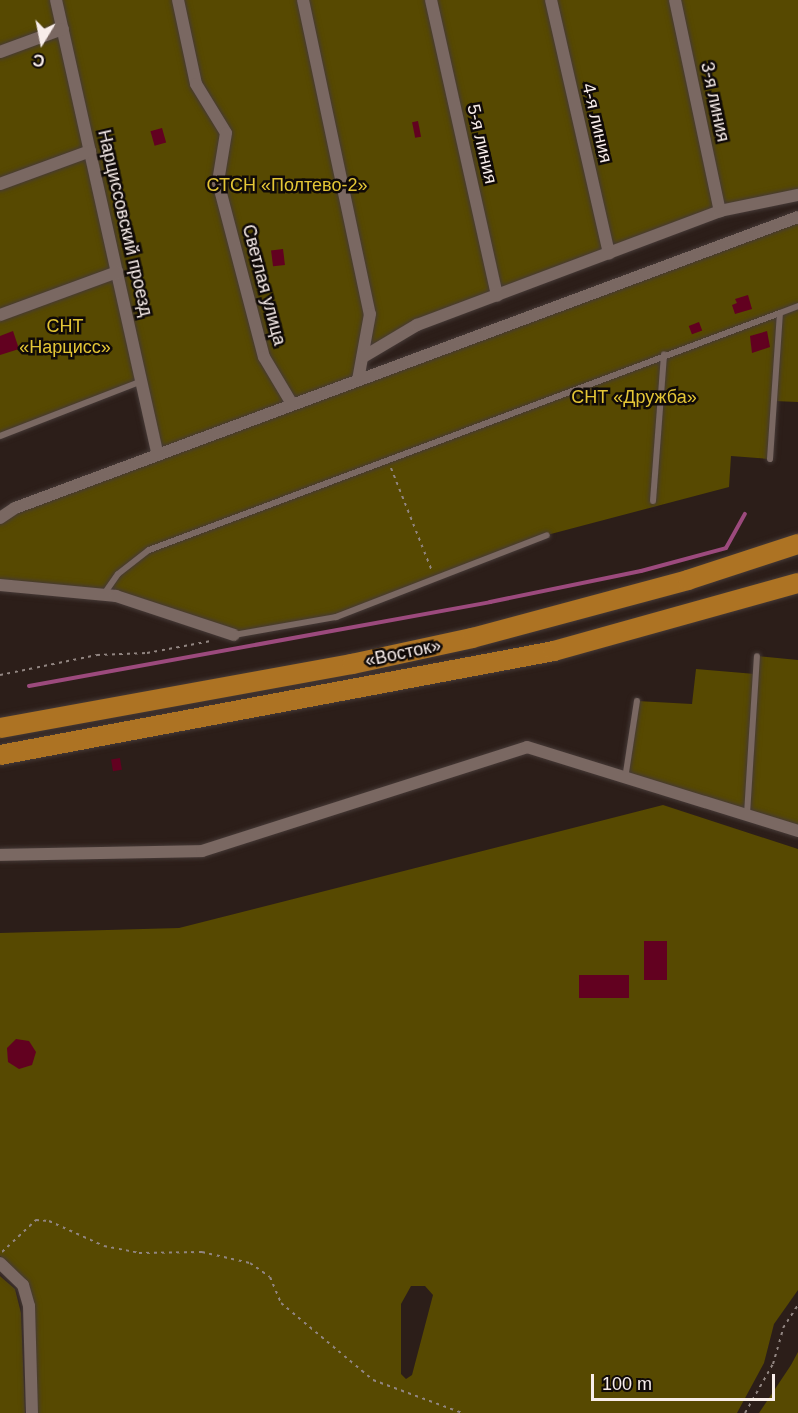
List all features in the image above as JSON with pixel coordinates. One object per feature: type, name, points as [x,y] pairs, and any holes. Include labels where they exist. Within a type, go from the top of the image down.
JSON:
[{"type":"highway","name":"«Восток»","points":[[0,728],[352,664],[472,638],[688,580],[798,544]]},
{"type":"highway","name":"«Восток»","points":[[0,756],[554,651],[697,615],[798,583]]},
{"type":"street","name":"Нарциссовский проезд","points":[[56,0],[159,454]]},
{"type":"street","name":"Светлая улица","points":[[178,0],[196,84],[226,133],[218,182],[264,357],[292,404]]},
{"type":"street","points":[[303,0],[370,314],[358,380]]},
{"type":"street","name":"5-я линия","points":[[431,0],[497,296]]},
{"type":"street","name":"4-я линия","points":[[551,0],[609,253]]},
{"type":"street","name":"3-я линия","points":[[675,0],[720,212]]},
{"type":"street","points":[[0,52],[63,29]]},
{"type":"street","points":[[0,184],[90,151]]},
{"type":"street","points":[[363,357],[417,325],[609,253],[720,212],[798,195]]},
{"type":"street","points":[[0,518],[15,508],[798,217]]},
{"type":"street","points":[[0,315],[117,272]]},
{"type":"street","points":[[0,585],[104,594],[234,635]]},
{"type":"street","points":[[0,855],[202,851],[527,747],[798,831]]},
{"type":"street","points":[[0,1263],[23,1285],[29,1306],[32,1413]]},
{"type":"lane","points":[[104,594],[118,574],[149,550],[664,354],[798,306]]},
{"type":"lane","points":[[770,459],[780,313]]},
{"type":"lane","points":[[653,501],[664,354]]},
{"type":"lane","points":[[0,436],[142,381]]},
{"type":"lane","points":[[234,635],[336,617],[547,536]]},
{"type":"lane","points":[[747,814],[757,656]]},
{"type":"lane","points":[[625,779],[637,701]]},
{"type":"path","points":[[388,459],[435,579]]},
{"type":"path","points":[[0,675],[25,668],[182,648],[234,635]]},
{"type":"path","points":[[0,1254],[36,1220],[50,1221],[104,1246],[139,1253],[202,1252],[250,1263],[270,1277],[281,1303],[373,1380],[462,1413]]},
{"type":"path","points":[[745,1413],[773,1364],[783,1328],[798,1305]]},
{"type":"green space","points":[[0,0],[798,0],[798,195],[720,211],[418,325],[363,357],[358,379],[798,217],[798,402],[774,401],[770,459],[731,456],[729,487],[547,535],[336,617],[234,635],[116,596],[0,585],[0,518],[158,455],[142,382],[0,435]]},
{"type":"green space","points":[[757,656],[798,660],[798,832],[625,779],[637,701],[692,704],[696,669],[755,674]]},
{"type":"green space","points":[[663,805],[798,849],[798,1290],[774,1324],[764,1363],[737,1413],[38,1413],[29,1284],[0,1256],[0,933],[179,928]],"holes":[[[411,1286],[425,1286],[433,1295],[412,1375],[406,1379],[401,1374],[401,1304]]]},
{"type":"green space","points":[[0,1276],[15,1289],[21,1313],[25,1413],[0,1413]]},
{"type":"green space","points":[[798,1352],[798,1413],[759,1413],[791,1365]]},
{"type":"building","points":[[418,121],[421,137],[415,138],[412,122]]},
{"type":"building","points":[[162,128],[166,142],[155,146],[150,131]]},
{"type":"building","points":[[254,238],[257,251],[251,252],[248,239]]},
{"type":"building","points":[[283,249],[285,265],[273,266],[271,250]]},
{"type":"building","points":[[748,295],[752,309],[735,314],[732,305],[737,303],[735,299]]},
{"type":"building","points":[[699,322],[702,330],[692,334],[689,326]]},
{"type":"building","points":[[13,331],[19,349],[0,355],[0,336]]},
{"type":"building","points":[[767,331],[770,347],[752,353],[750,336]]},
{"type":"building","points":[[120,758],[122,770],[113,771],[111,759]]},
{"type":"building","points":[[644,941],[667,941],[667,980],[644,980]]},
{"type":"building","points":[[579,975],[629,975],[629,998],[579,998]]},
{"type":"building","points":[[16,1039],[29,1041],[36,1052],[32,1065],[19,1069],[8,1062],[7,1048]]},
{"type":"waterway","points":[[29,686],[490,602],[641,571],[726,548],[745,514]]},
{"type":"park label","name":"СТСН «Полтево-2»","points":[[287,185]]},
{"type":"park label","name":"СНТ «Нарцисс»","points":[[65,337]]},
{"type":"park label","name":"СНТ «Дружба»","points":[[634,397]]}]
